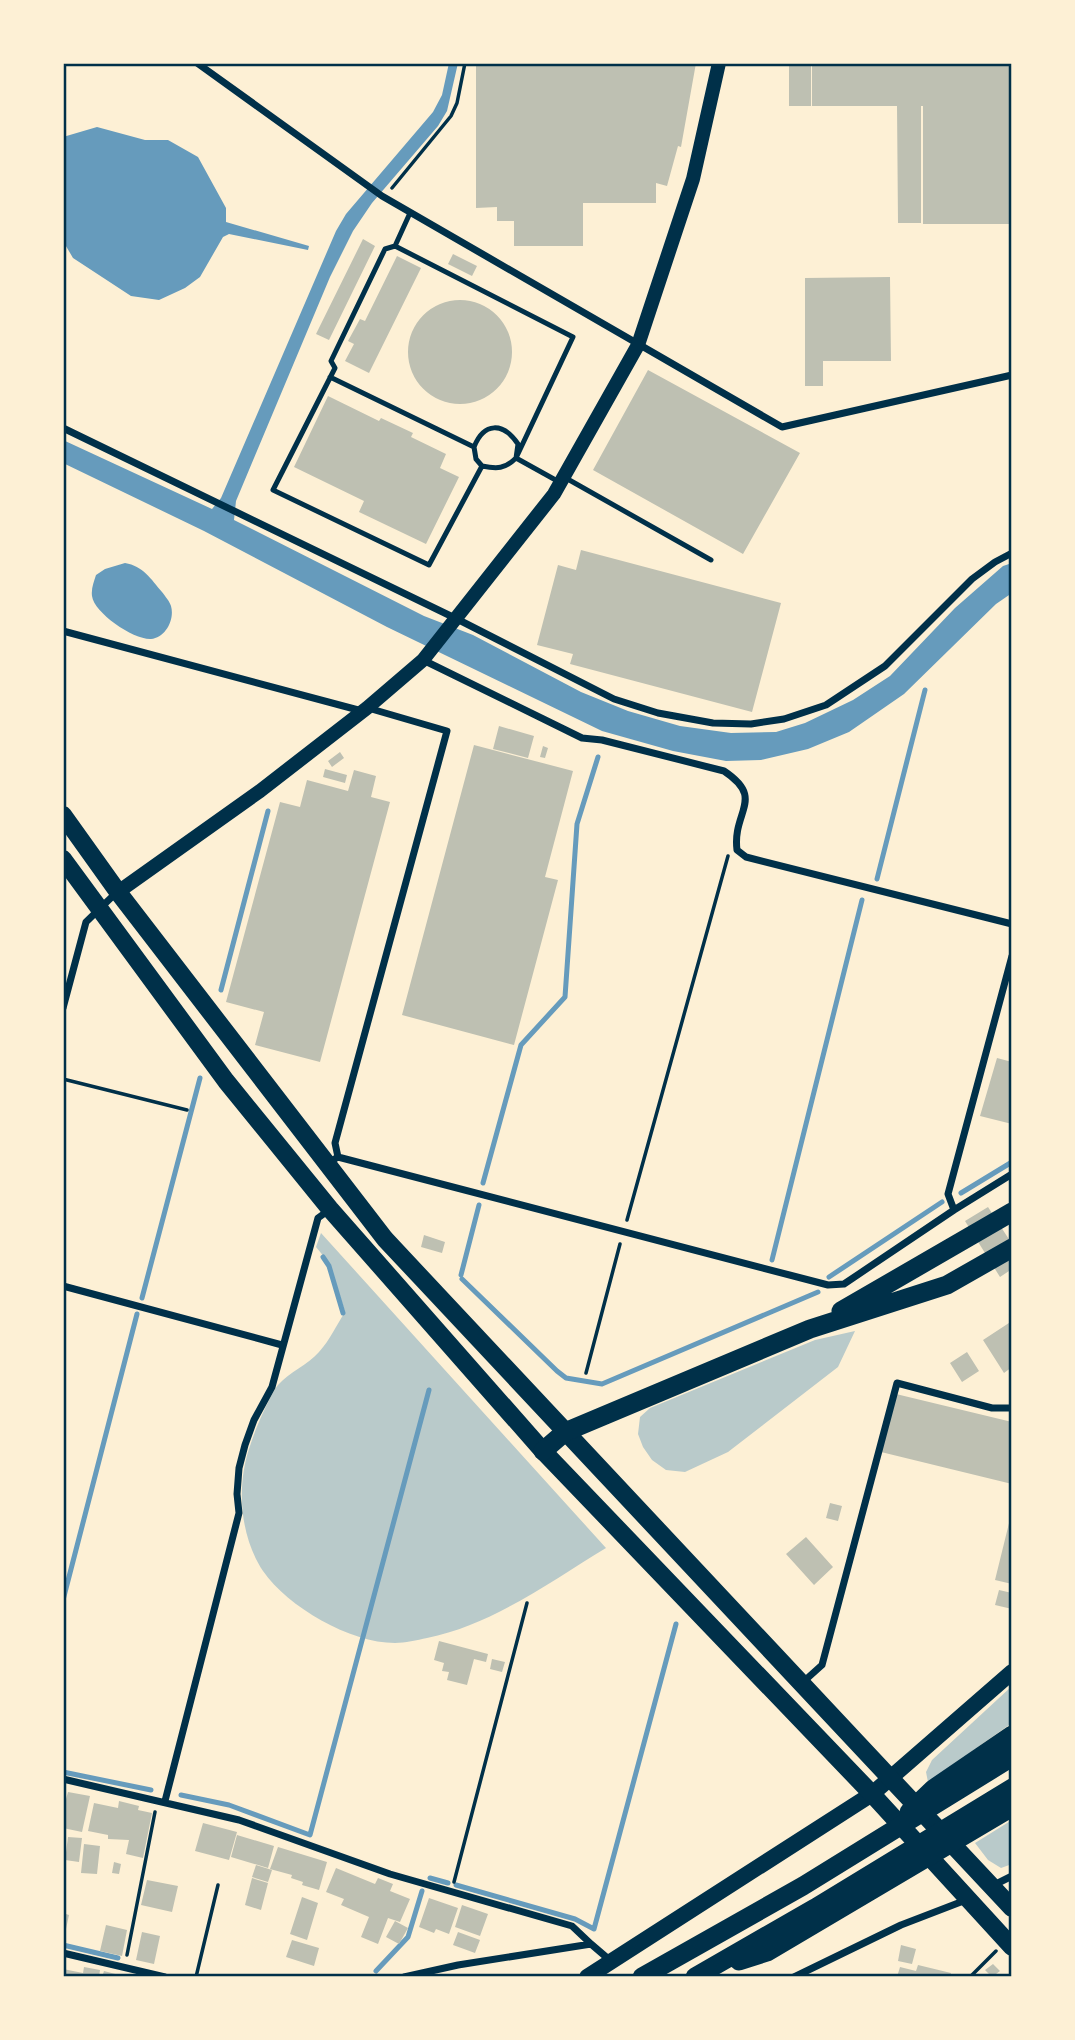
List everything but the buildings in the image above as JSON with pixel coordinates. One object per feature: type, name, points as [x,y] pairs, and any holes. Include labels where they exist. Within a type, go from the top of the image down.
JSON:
[{"type":"highway","points":[[63,815],[118,892],[333,1160],[386,1239],[1012,1908]]},
{"type":"highway","points":[[63,859],[226,1080],[330,1209],[543,1451],[872,1794],[1009,1944]]},
{"type":"highway","points":[[810,1329],[1012,1212]]},
{"type":"highway","points":[[543,1451],[565,1432],[810,1329],[947,1285],[1012,1248]]},
{"type":"highway","points":[[642,1977],[884,1837],[1012,1735]]},
{"type":"highway","points":[[939,1794],[1012,1757]]},
{"type":"highway","points":[[702,1973],[767,1952],[966,1825],[1012,1788]]},
{"type":"highway","points":[[966,1825],[1012,1807]]},
{"type":"main road","points":[[118,892],[260,790],[365,709],[423,660],[457,620],[562,480],[638,345],[693,179],[719,63]]},
{"type":"main road","points":[[587,1977],[872,1794],[1012,1672]]},
{"type":"street","points":[[197,63],[383,197],[782,427],[1012,375]]},
{"type":"street","points":[[63,428],[614,699],[658,713],[713,723],[751,724],[784,719],[826,705],[885,666],[972,579],[1012,553]]},
{"type":"street","points":[[63,631],[447,731],[335,1143],[333,1160],[624,1231],[828,1285],[844,1284],[1012,1174]]},
{"type":"street","points":[[423,660],[582,738],[601,740],[724,771],[741,782],[746,792],[736,838],[737,850],[755,860],[1012,924]]},
{"type":"street","points":[[63,1008],[86,922],[118,892]]},
{"type":"street","points":[[954,1210],[948,1194],[1012,956]]},
{"type":"street","points":[[161,1800],[239,1513],[239,1468],[245,1445],[254,1420],[272,1387],[318,1218],[330,1209]]},
{"type":"street","points":[[63,1286],[282,1345]]},
{"type":"street","points":[[801,1683],[821,1665],[897,1383],[992,1408],[1012,1408]]},
{"type":"street","points":[[63,1779],[239,1820],[390,1874],[572,1926],[612,1962]]},
{"type":"street","points":[[991,1887],[1012,1876]]},
{"type":"street","points":[[794,1977],[901,1925],[967,1899]]},
{"type":"street","points":[[404,1977],[421,1976],[458,1965],[591,1944]]},
{"type":"street","points":[[63,1953],[124,1973],[165,1977]]},
{"type":"lane","points":[[395,246],[410,213]]},
{"type":"lane","points":[[482,466],[429,565],[273,490],[335,368],[331,361],[386,249],[395,246],[573,337],[516,458],[507,466],[482,466],[476,459],[474,447],[478,437],[489,428],[500,428],[510,433],[517,444],[516,458]]},
{"type":"lane","points":[[330,377],[474,447]]},
{"type":"lane","points":[[516,458],[711,560]]},
{"type":"path","points":[[383,197],[451,116],[457,103],[465,63]]},
{"type":"path","points":[[586,1374],[725,862],[736,838]]},
{"type":"path","points":[[63,1079],[187,1111]]},
{"type":"path","points":[[452,1891],[527,1603]]},
{"type":"path","points":[[124,1973],[161,1800]]},
{"type":"path","points":[[196,1977],[218,1885]]},
{"type":"path","points":[[970,1977],[1009,1944]]},
{"type":"shaded area","points":[[321,1233],[606,1548],[497,1613],[451,1632],[403,1643],[377,1641],[340,1630],[304,1610],[274,1584],[263,1571],[249,1541],[242,1508],[243,1475],[253,1437],[275,1390],[282,1380],[319,1352],[345,1312],[330,1264],[316,1247]]},
{"type":"shaded area","points":[[855,1331],[838,1367],[728,1452],[685,1472],[666,1470],[652,1460],[643,1447],[638,1434],[640,1417],[650,1408],[815,1340]]},
{"type":"shaded area","points":[[1012,1686],[1012,1723],[928,1782],[926,1772],[932,1760]]},
{"type":"shaded area","points":[[1012,1820],[1012,1864],[1001,1868],[988,1860],[975,1843]]},
{"type":"water","points":[[449,63],[458,63],[447,111],[438,126],[372,203],[353,231],[330,277],[236,501],[234,520],[424,616],[473,635],[581,692],[628,711],[680,726],[731,733],[776,732],[805,723],[853,700],[890,676],[955,608],[1003,566],[1012,563],[1012,593],[996,604],[904,694],[849,732],[808,749],[761,760],[726,761],[673,751],[602,731],[387,627],[204,531],[63,463],[63,440],[212,509],[221,498],[336,231],[346,214],[433,112],[442,95]]},
{"type":"water","points":[[97,127],[145,140],[168,140],[198,157],[226,208],[226,222],[309,246],[308,250],[229,234],[223,237],[200,277],[185,288],[159,300],[131,296],[73,258],[63,241],[63,137]]},
{"type":"water","points":[[125,563],[146,574],[170,604],[170,622],[165,632],[156,638],[144,638],[125,630],[94,603],[92,591],[96,575],[105,569]]},
{"type":"waterway","points":[[877,879],[925,690]]},
{"type":"waterway","points":[[483,1183],[521,1045],[565,997],[577,824],[598,757]]},
{"type":"waterway","points":[[221,990],[268,811]]},
{"type":"waterway","points":[[772,1260],[862,900]]},
{"type":"waterway","points":[[142,1298],[200,1078]]},
{"type":"waterway","points":[[961,1193],[1012,1162]]},
{"type":"waterway","points":[[829,1277],[942,1202]]},
{"type":"waterway","points":[[461,1275],[479,1205]]},
{"type":"waterway","points":[[323,1257],[329,1266],[343,1313]]},
{"type":"waterway","points":[[462,1279],[566,1378],[602,1384],[818,1292]]},
{"type":"waterway","points":[[63,1600],[137,1314]]},
{"type":"waterway","points":[[181,1795],[229,1805],[310,1835],[429,1390]]},
{"type":"waterway","points":[[456,1885],[575,1919],[594,1929],[676,1624]]},
{"type":"waterway","points":[[63,1772],[151,1790]]},
{"type":"waterway","points":[[430,1878],[448,1883]]},
{"type":"waterway","points":[[376,1971],[408,1937],[422,1891]]},
{"type":"waterway","points":[[63,1945],[118,1958]]}]
